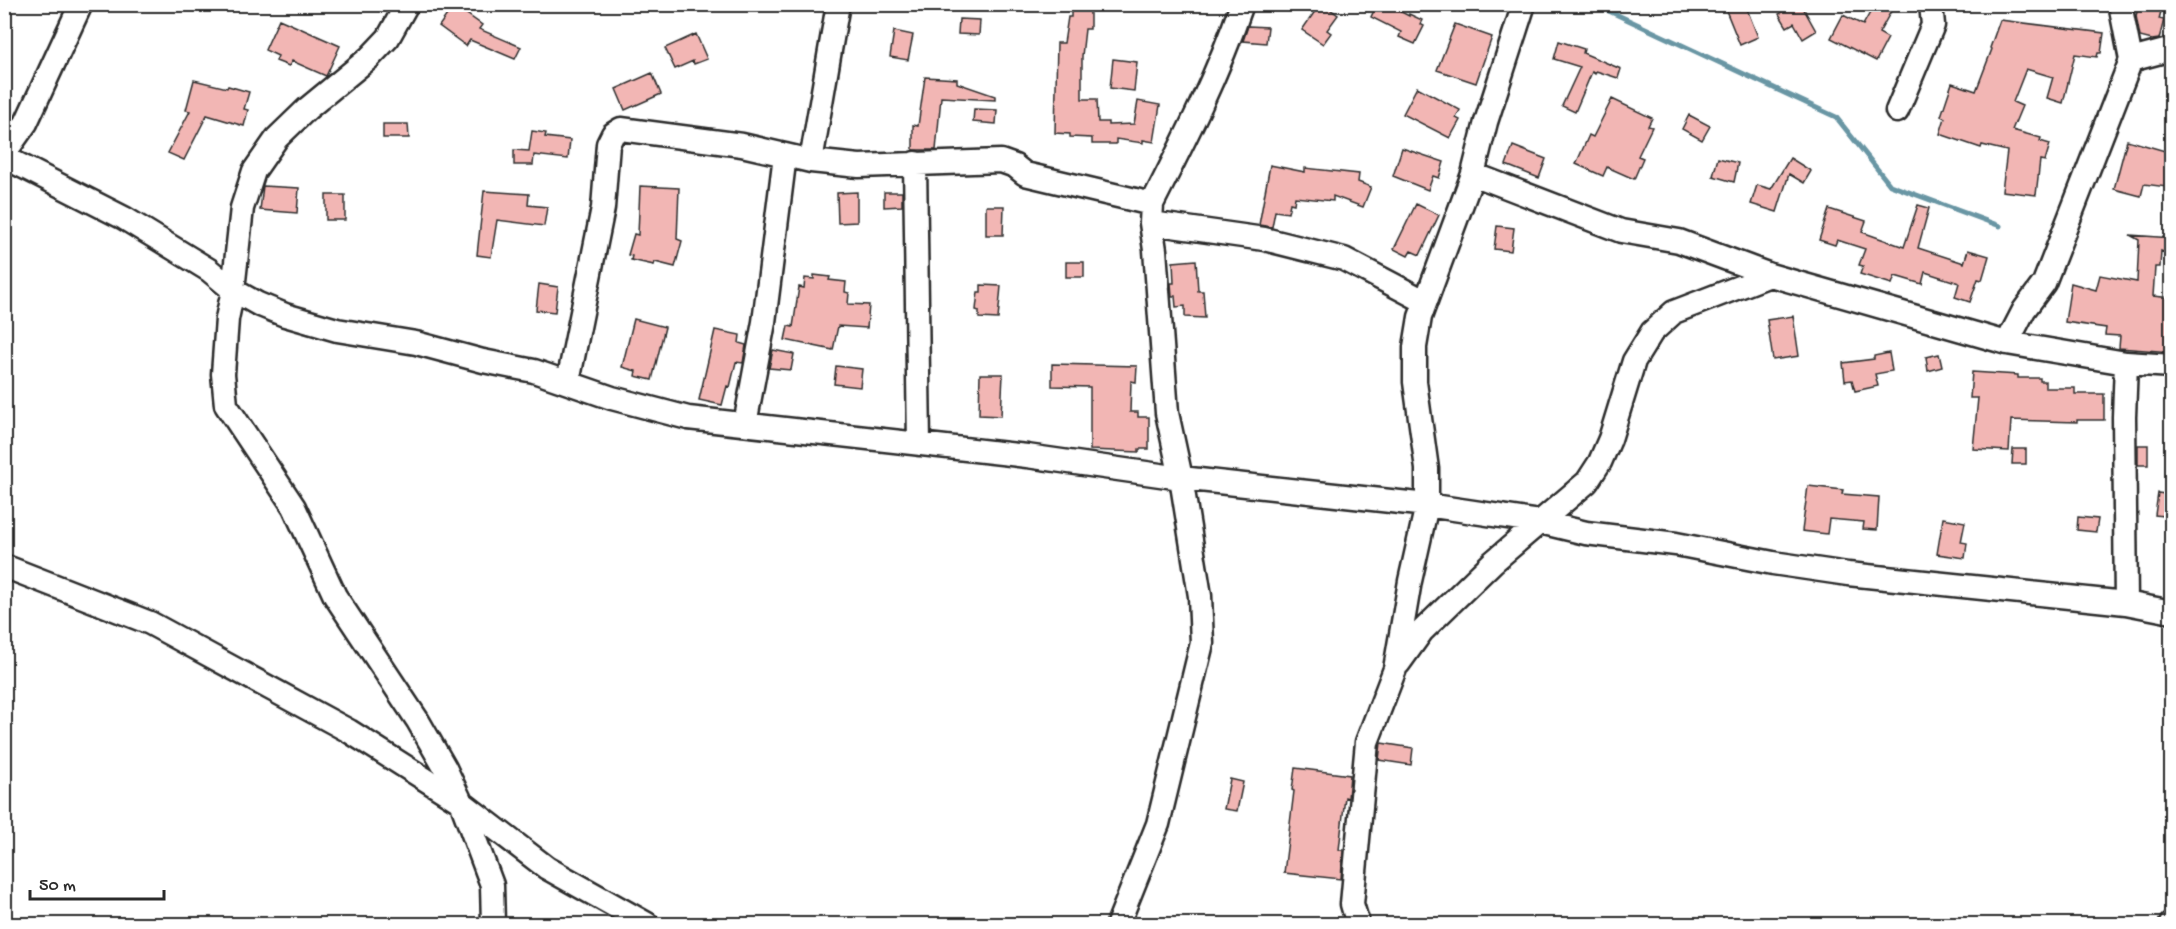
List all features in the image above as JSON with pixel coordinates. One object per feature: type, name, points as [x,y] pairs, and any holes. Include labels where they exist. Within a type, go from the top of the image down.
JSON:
[{"type":"street","points":[[407,4],[388,38],[369,58],[307,109],[277,138],[254,171],[242,208],[233,290],[227,320],[223,374],[226,405],[294,507],[335,596],[438,754],[460,802],[492,885],[493,924]]},
{"type":"street","points":[[811,161],[838,4]]},
{"type":"street","points":[[1118,924],[1158,824],[1202,644],[1200,596],[1181,478],[1167,413],[1151,214],[1228,43],[1242,4]]},
{"type":"street","points":[[1358,924],[1352,904],[1367,742],[1395,669],[1426,505],[1427,469],[1415,382],[1415,347],[1424,301],[1442,260],[1473,174],[1486,122],[1524,4]]},
{"type":"street","points":[[1897,111],[1933,24],[1931,4]]},
{"type":"street","points":[[2007,343],[2024,310],[2044,283],[2130,60],[2120,4]]},
{"type":"street","points":[[77,8],[61,50],[26,123],[4,155],[124,218],[209,270],[233,290],[258,304],[285,315],[337,330],[416,343],[483,361],[534,371],[612,398],[687,418],[1027,456],[1181,478],[1426,505],[1540,522],[1586,533],[1676,544],[1773,563],[1848,574],[2126,603],[2172,612]]},
{"type":"street","points":[[2130,60],[2172,49]]},
{"type":"street","points":[[568,382],[603,208],[608,144],[613,134],[621,129],[742,145],[811,161],[860,166],[1002,161],[1015,166],[1025,174],[1151,214],[1344,259],[1424,301]]},
{"type":"street","points":[[745,424],[764,322],[784,155]]},
{"type":"street","points":[[915,163],[919,444]]},
{"type":"street","points":[[1473,174],[1621,231],[1679,241],[1770,275],[2007,343],[2126,363],[2172,366]]},
{"type":"street","points":[[1395,669],[1422,631],[1493,562],[1587,482],[1611,439],[1634,362],[1652,332],[1674,312],[1770,275]]},
{"type":"street","points":[[2126,363],[2124,417],[2126,603]]},
{"type":"street","points":[[4,566],[160,628],[350,731],[460,802],[547,868],[646,924]]},
{"type":"building","points":[[1071,4],[1090,4],[1090,29],[1085,29],[1082,56],[1082,99],[1097,99],[1098,122],[1108,122],[1108,125],[1134,124],[1138,101],[1160,105],[1154,142],[1143,140],[1143,143],[1116,139],[1116,144],[1092,144],[1092,138],[1070,137],[1070,134],[1055,133],[1057,43],[1064,43],[1068,17],[1071,17]]},
{"type":"building","points":[[1320,4],[1338,15],[1327,30],[1331,33],[1323,44],[1302,30]]},
{"type":"building","points":[[1377,4],[1386,4],[1422,20],[1420,24],[1424,26],[1415,44],[1399,37],[1401,32],[1371,17]]},
{"type":"building","points":[[1733,4],[1745,4],[1758,37],[1740,45],[1725,8]]},
{"type":"building","points":[[1796,4],[1801,4],[1816,31],[1803,39],[1794,23],[1787,27],[1779,14]]},
{"type":"building","points":[[1875,4],[1895,4],[1879,33],[1888,38],[1876,61],[1831,38],[1843,15],[1863,25]]},
{"type":"building","points":[[2139,4],[2163,4],[2159,19],[2164,20],[2159,39],[2140,37],[2136,16]]},
{"type":"building","points":[[454,5],[482,25],[479,29],[521,47],[515,59],[470,40],[466,46],[439,26]]},
{"type":"building","points":[[279,19],[340,46],[326,76],[292,61],[289,66],[276,61],[278,56],[265,50]]},
{"type":"building","points":[[959,19],[980,20],[979,35],[958,34]]},
{"type":"building","points":[[2000,20],[2104,33],[2101,53],[2098,53],[2097,57],[2075,54],[2063,103],[2047,98],[2053,77],[2026,69],[2013,102],[2022,106],[2012,130],[2041,138],[2040,141],[2050,144],[2045,161],[2040,160],[2036,195],[2002,191],[2007,151],[1982,145],[1981,148],[1940,134],[1945,118],[1941,116],[1952,83],[1976,91]]},
{"type":"building","points":[[1455,24],[1492,37],[1476,83],[1437,70]]},
{"type":"building","points":[[1248,26],[1268,27],[1266,43],[1243,41]]},
{"type":"building","points":[[894,31],[913,35],[908,60],[890,57]]},
{"type":"building","points":[[696,34],[707,59],[694,64],[693,61],[675,69],[665,48]]},
{"type":"building","points":[[1559,41],[1584,49],[1583,53],[1621,69],[1618,78],[1596,71],[1595,74],[1592,72],[1575,112],[1562,106],[1580,67],[1554,59]]},
{"type":"building","points":[[1113,59],[1137,62],[1134,91],[1110,88]]},
{"type":"building","points":[[652,73],[661,94],[625,110],[616,89]]},
{"type":"building","points":[[925,77],[957,79],[957,83],[995,96],[995,100],[941,97],[936,150],[913,150],[913,125],[918,126]]},
{"type":"building","points":[[194,80],[249,92],[244,109],[248,110],[244,126],[207,115],[184,160],[168,153],[190,111],[186,110]]},
{"type":"building","points":[[1417,87],[1460,110],[1456,118],[1460,120],[1450,138],[1403,114]]},
{"type":"building","points":[[1612,99],[1652,118],[1648,126],[1652,127],[1638,156],[1643,158],[1634,179],[1607,167],[1603,176],[1576,164],[1589,135],[1593,137]]},
{"type":"building","points":[[974,109],[997,110],[996,124],[973,122]]},
{"type":"building","points":[[1689,115],[1710,126],[1702,140],[1682,129]]},
{"type":"building","points":[[383,124],[408,124],[409,138],[383,138]]},
{"type":"building","points":[[532,131],[546,133],[545,137],[570,140],[568,159],[534,155],[533,165],[514,165],[514,150],[529,151]]},
{"type":"building","points":[[2127,140],[2172,153],[2167,187],[2144,184],[2141,196],[2114,189]]},
{"type":"building","points":[[1513,146],[1546,159],[1539,178],[1506,165]]},
{"type":"building","points":[[1402,148],[1444,162],[1439,178],[1433,176],[1428,190],[1393,176]]},
{"type":"building","points":[[1718,158],[1738,163],[1734,182],[1713,176]]},
{"type":"building","points":[[1790,158],[1811,171],[1804,183],[1789,174],[1777,212],[1751,204],[1757,185],[1771,189]]},
{"type":"building","points":[[1270,165],[1305,172],[1305,168],[1359,174],[1358,182],[1371,187],[1363,207],[1333,196],[1333,201],[1295,197],[1294,204],[1290,203],[1288,213],[1275,211],[1272,227],[1259,225]]},
{"type":"building","points":[[263,186],[299,188],[297,213],[260,210]]},
{"type":"building","points":[[640,186],[679,188],[677,239],[682,241],[675,267],[631,260],[632,256],[628,255],[634,234],[638,235]]},
{"type":"building","points":[[484,191],[529,194],[528,205],[547,207],[544,226],[497,220],[491,257],[477,255]]},
{"type":"building","points":[[857,192],[857,222],[838,223],[837,193]]},
{"type":"building","points":[[884,192],[902,192],[902,206],[884,207]]},
{"type":"building","points":[[326,195],[345,195],[345,220],[326,220]]},
{"type":"building","points":[[1416,204],[1439,215],[1420,255],[1411,251],[1408,256],[1394,249]]},
{"type":"building","points":[[1918,205],[1929,208],[1918,248],[1964,263],[1968,250],[1989,256],[1982,280],[1978,279],[1970,302],[1955,297],[1959,283],[1925,272],[1922,284],[1895,276],[1892,284],[1860,274],[1863,266],[1859,265],[1865,249],[1837,240],[1835,245],[1819,240],[1829,209],[1866,221],[1862,232],[1904,247]]},
{"type":"building","points":[[986,206],[1004,206],[1003,235],[986,235]]},
{"type":"building","points":[[1497,226],[1514,228],[1511,251],[1494,249]]},
{"type":"building","points":[[2130,235],[2172,238],[2172,256],[2161,251],[2160,267],[2155,267],[2153,296],[2172,298],[2172,352],[2119,348],[2120,336],[2105,335],[2106,328],[2065,322],[2071,283],[2096,290],[2100,275],[2137,282],[2139,240]]},
{"type":"building","points":[[1196,260],[1198,291],[1203,291],[1205,318],[1185,317],[1185,306],[1176,307],[1175,296],[1172,296],[1173,262]]},
{"type":"building","points":[[1066,262],[1084,262],[1084,277],[1066,277]]},
{"type":"building","points":[[814,275],[846,282],[845,292],[849,293],[848,304],[869,305],[867,328],[838,326],[833,350],[785,340],[788,326],[793,327],[799,287],[804,288],[805,278],[814,279]]},
{"type":"building","points":[[539,284],[558,287],[555,312],[536,310]]},
{"type":"building","points":[[981,285],[1001,286],[998,319],[979,318],[979,311],[976,310]]},
{"type":"building","points":[[1793,316],[1799,356],[1773,360],[1767,320]]},
{"type":"building","points":[[634,319],[665,327],[652,380],[635,376],[636,371],[622,367]]},
{"type":"building","points":[[715,330],[740,335],[739,343],[746,345],[743,363],[736,362],[730,387],[727,386],[722,405],[699,400]]},
{"type":"building","points":[[773,350],[794,354],[791,370],[769,368]]},
{"type":"building","points":[[1889,353],[1892,371],[1875,374],[1878,386],[1855,391],[1852,380],[1845,381],[1843,363],[1874,359],[1874,356]]},
{"type":"building","points":[[1939,354],[1942,367],[1928,371],[1926,357]]},
{"type":"building","points":[[1052,364],[1137,366],[1136,382],[1131,381],[1130,412],[1138,412],[1138,417],[1149,417],[1149,449],[1139,449],[1139,452],[1090,450],[1090,387],[1052,386]]},
{"type":"building","points":[[836,366],[862,369],[860,387],[834,384]]},
{"type":"building","points":[[1972,372],[2018,375],[2018,378],[2040,378],[2040,381],[2045,381],[2045,388],[2075,388],[2075,394],[2104,394],[2104,420],[2077,420],[2077,422],[2011,420],[2009,451],[1973,449],[1978,398],[1970,398]]},
{"type":"building","points":[[980,374],[1003,374],[1001,416],[979,415]]},
{"type":"building","points":[[2138,445],[2148,445],[2148,465],[2138,465]]},
{"type":"building","points":[[2013,449],[2026,449],[2026,464],[2012,464]]},
{"type":"building","points":[[1808,486],[1843,490],[1842,494],[1879,497],[1877,530],[1863,529],[1864,522],[1829,519],[1827,534],[1802,531]]},
{"type":"building","points":[[2158,493],[2172,495],[2172,517],[2155,515]]},
{"type":"building","points":[[2078,517],[2098,519],[2096,532],[2077,530]]},
{"type":"building","points":[[1943,518],[1965,522],[1961,542],[1967,543],[1965,558],[1937,554]]},
{"type":"building","points":[[1381,743],[1413,748],[1411,765],[1379,760]]},
{"type":"building","points":[[1295,768],[1350,775],[1339,850],[1343,850],[1341,879],[1284,873]]},
{"type":"building","points":[[1230,779],[1243,782],[1237,811],[1224,809]]},
{"type":"waterway","points":[[1594,4],[1836,117],[1890,185],[2000,226]]}]
